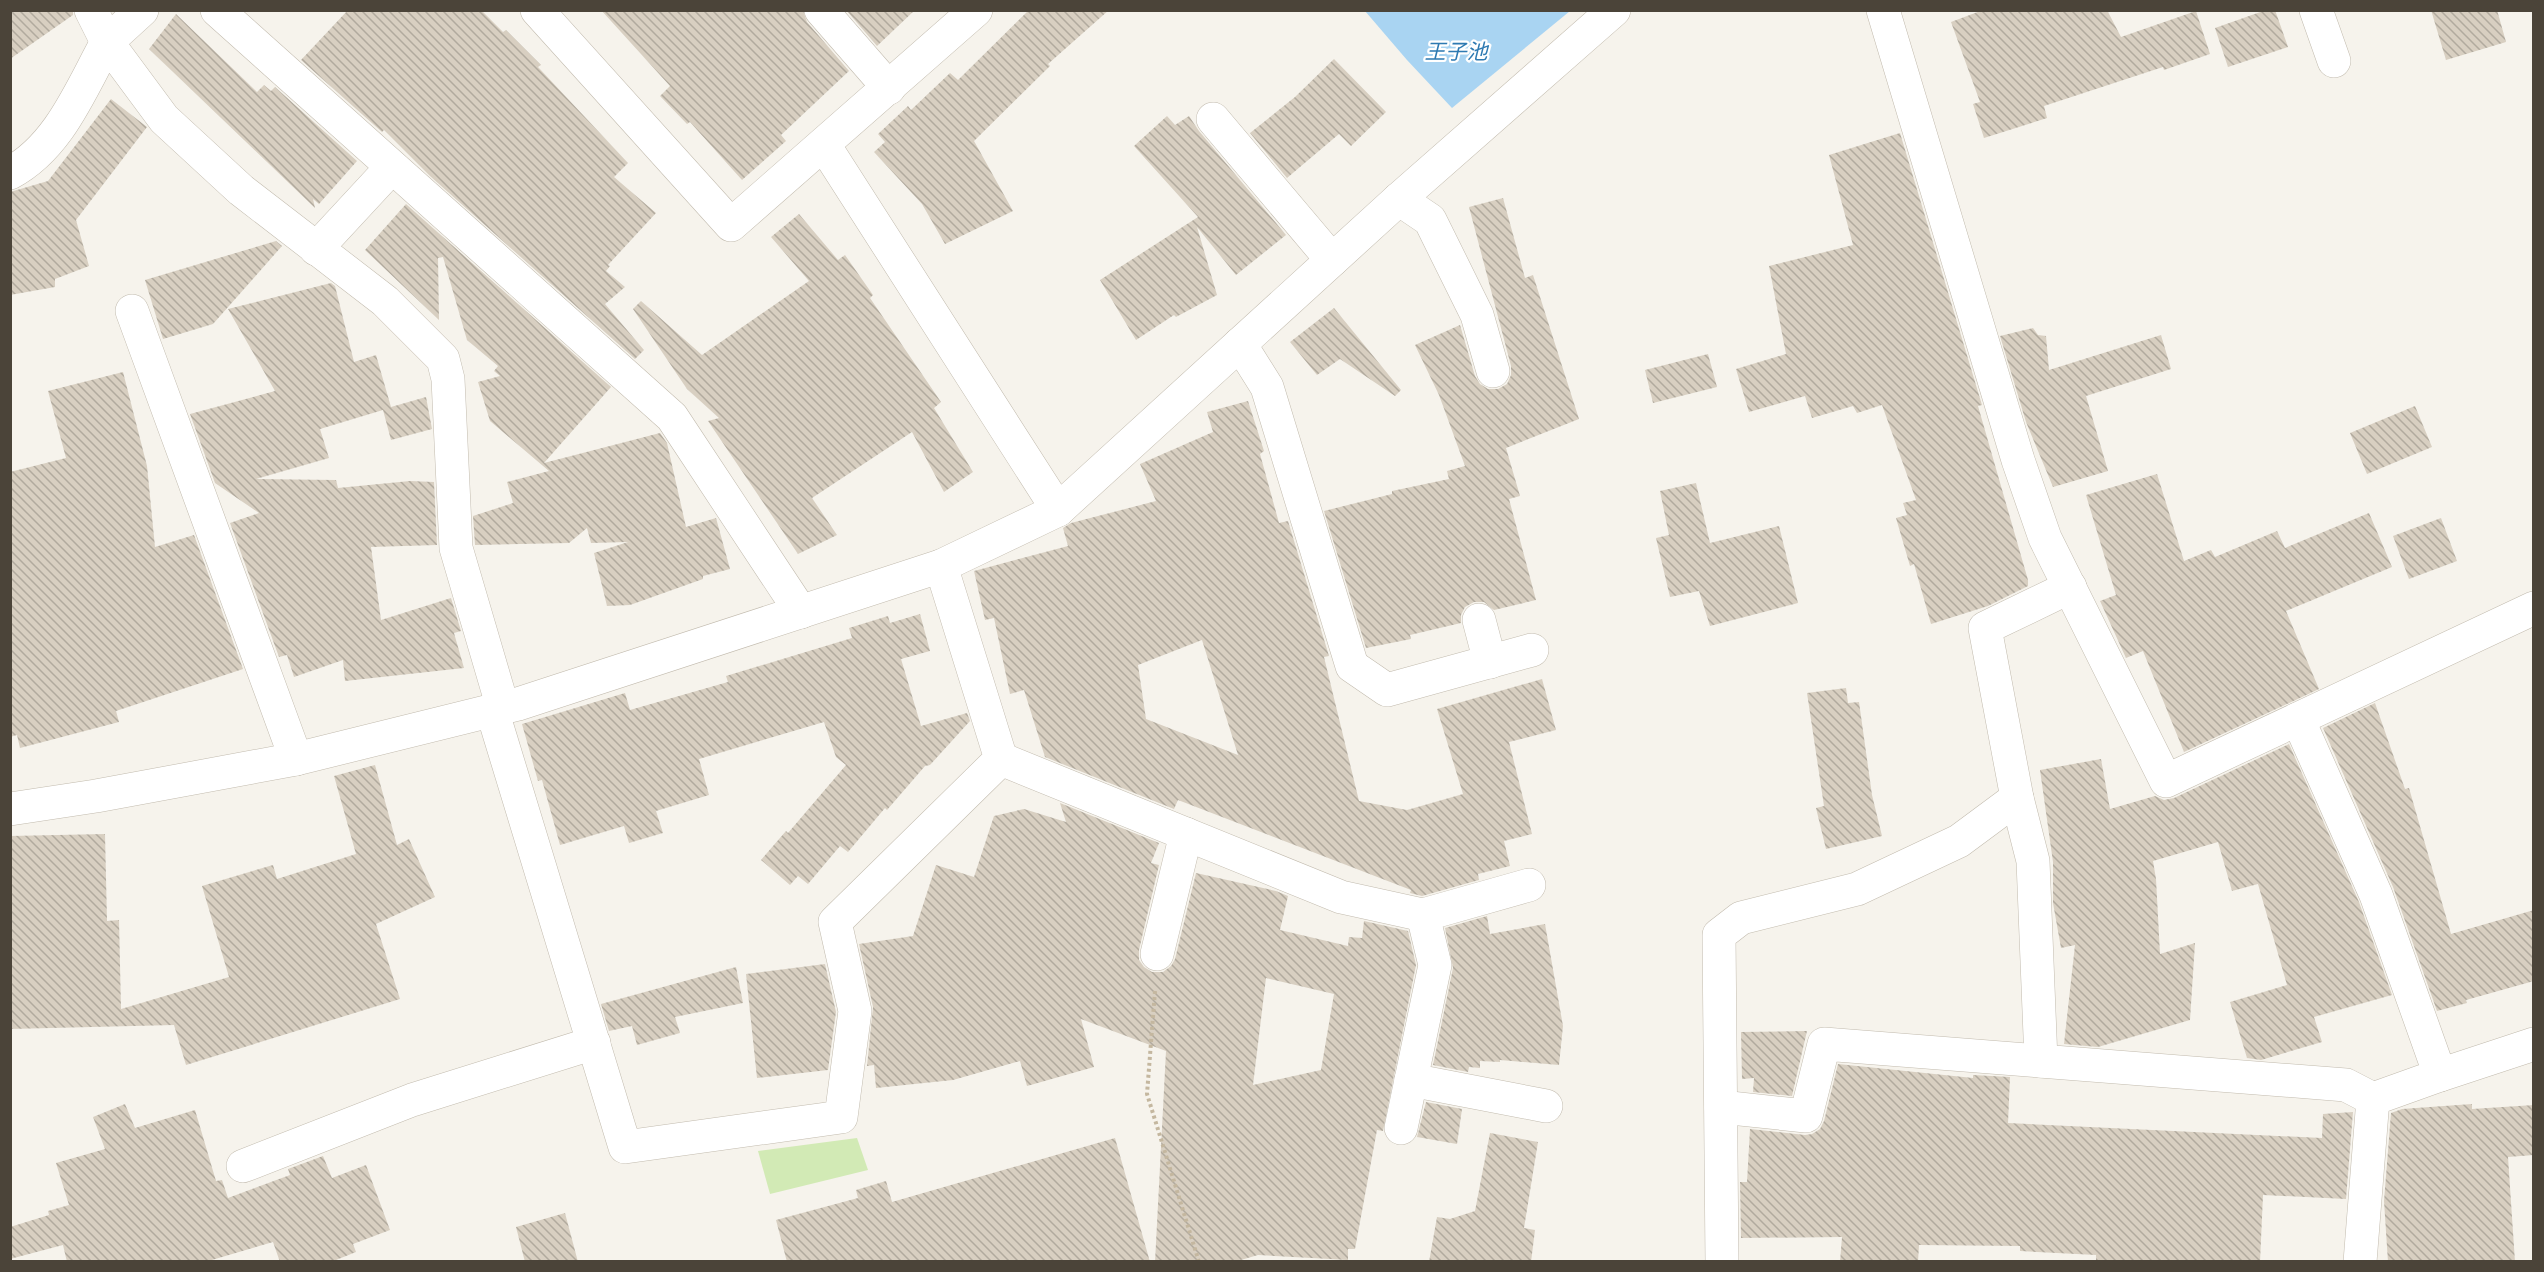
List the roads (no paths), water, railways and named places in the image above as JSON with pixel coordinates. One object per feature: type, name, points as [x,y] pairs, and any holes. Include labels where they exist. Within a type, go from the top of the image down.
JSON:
[{"type":"street","points":[[91,10],[107,42],[164,119],[241,190],[385,301],[443,358],[448,379],[456,548],[497,709],[625,1147],[841,1117],[855,1011],[835,922],[1001,759]]},
{"type":"street","points":[[10,173],[30,163],[62,124],[107,42],[142,10]]},
{"type":"street","points":[[218,10],[672,417],[801,612]]},
{"type":"street","points":[[537,10],[731,225],[824,146],[976,10]]},
{"type":"street","points":[[821,10],[889,88]]},
{"type":"street","points":[[10,809],[96,796],[296,759],[497,709],[941,566],[1058,510],[1399,199],[1614,10]]},
{"type":"street","points":[[1883,10],[2018,460],[2045,538],[2166,781],[2534,608]]},
{"type":"street","points":[[2316,10],[2334,61]]},
{"type":"street","points":[[1213,119],[1332,261]]},
{"type":"street","points":[[824,146],[1058,510]]},
{"type":"street","points":[[316,249],[392,167]]},
{"type":"street","points":[[1399,199],[1430,220],[1477,315],[1493,371]]},
{"type":"street","points":[[132,310],[296,759]]},
{"type":"street","points":[[1240,344],[1267,387],[1352,666],[1387,690],[1532,650]]},
{"type":"street","points":[[941,566],[1001,759]]},
{"type":"street","points":[[2041,1061],[2033,861],[2017,798],[1985,628],[2070,587]]},
{"type":"street","points":[[1479,620],[1490,662]]},
{"type":"street","points":[[2298,719],[2376,895],[2440,1075]]},
{"type":"street","points":[[1001,759],[1341,897],[1424,915],[1529,885]]},
{"type":"street","points":[[1722,1262],[1719,935],[1741,918],[1857,889],[1959,841],[2017,798]]},
{"type":"street","points":[[1157,954],[1186,834]]},
{"type":"street","points":[[1401,1128],[1435,965],[1424,915]]},
{"type":"street","points":[[243,1167],[412,1100],[594,1043]]},
{"type":"street","points":[[1721,1107],[1806,1116],[1824,1044],[2346,1085],[2373,1099],[2534,1044]]},
{"type":"street","points":[[1411,1080],[1546,1106]]},
{"type":"street","points":[[2360,1262],[2373,1099]]},
{"type":"water","name":"王子池","points":[[1365,11],[1570,11],[1452,108]]}]
